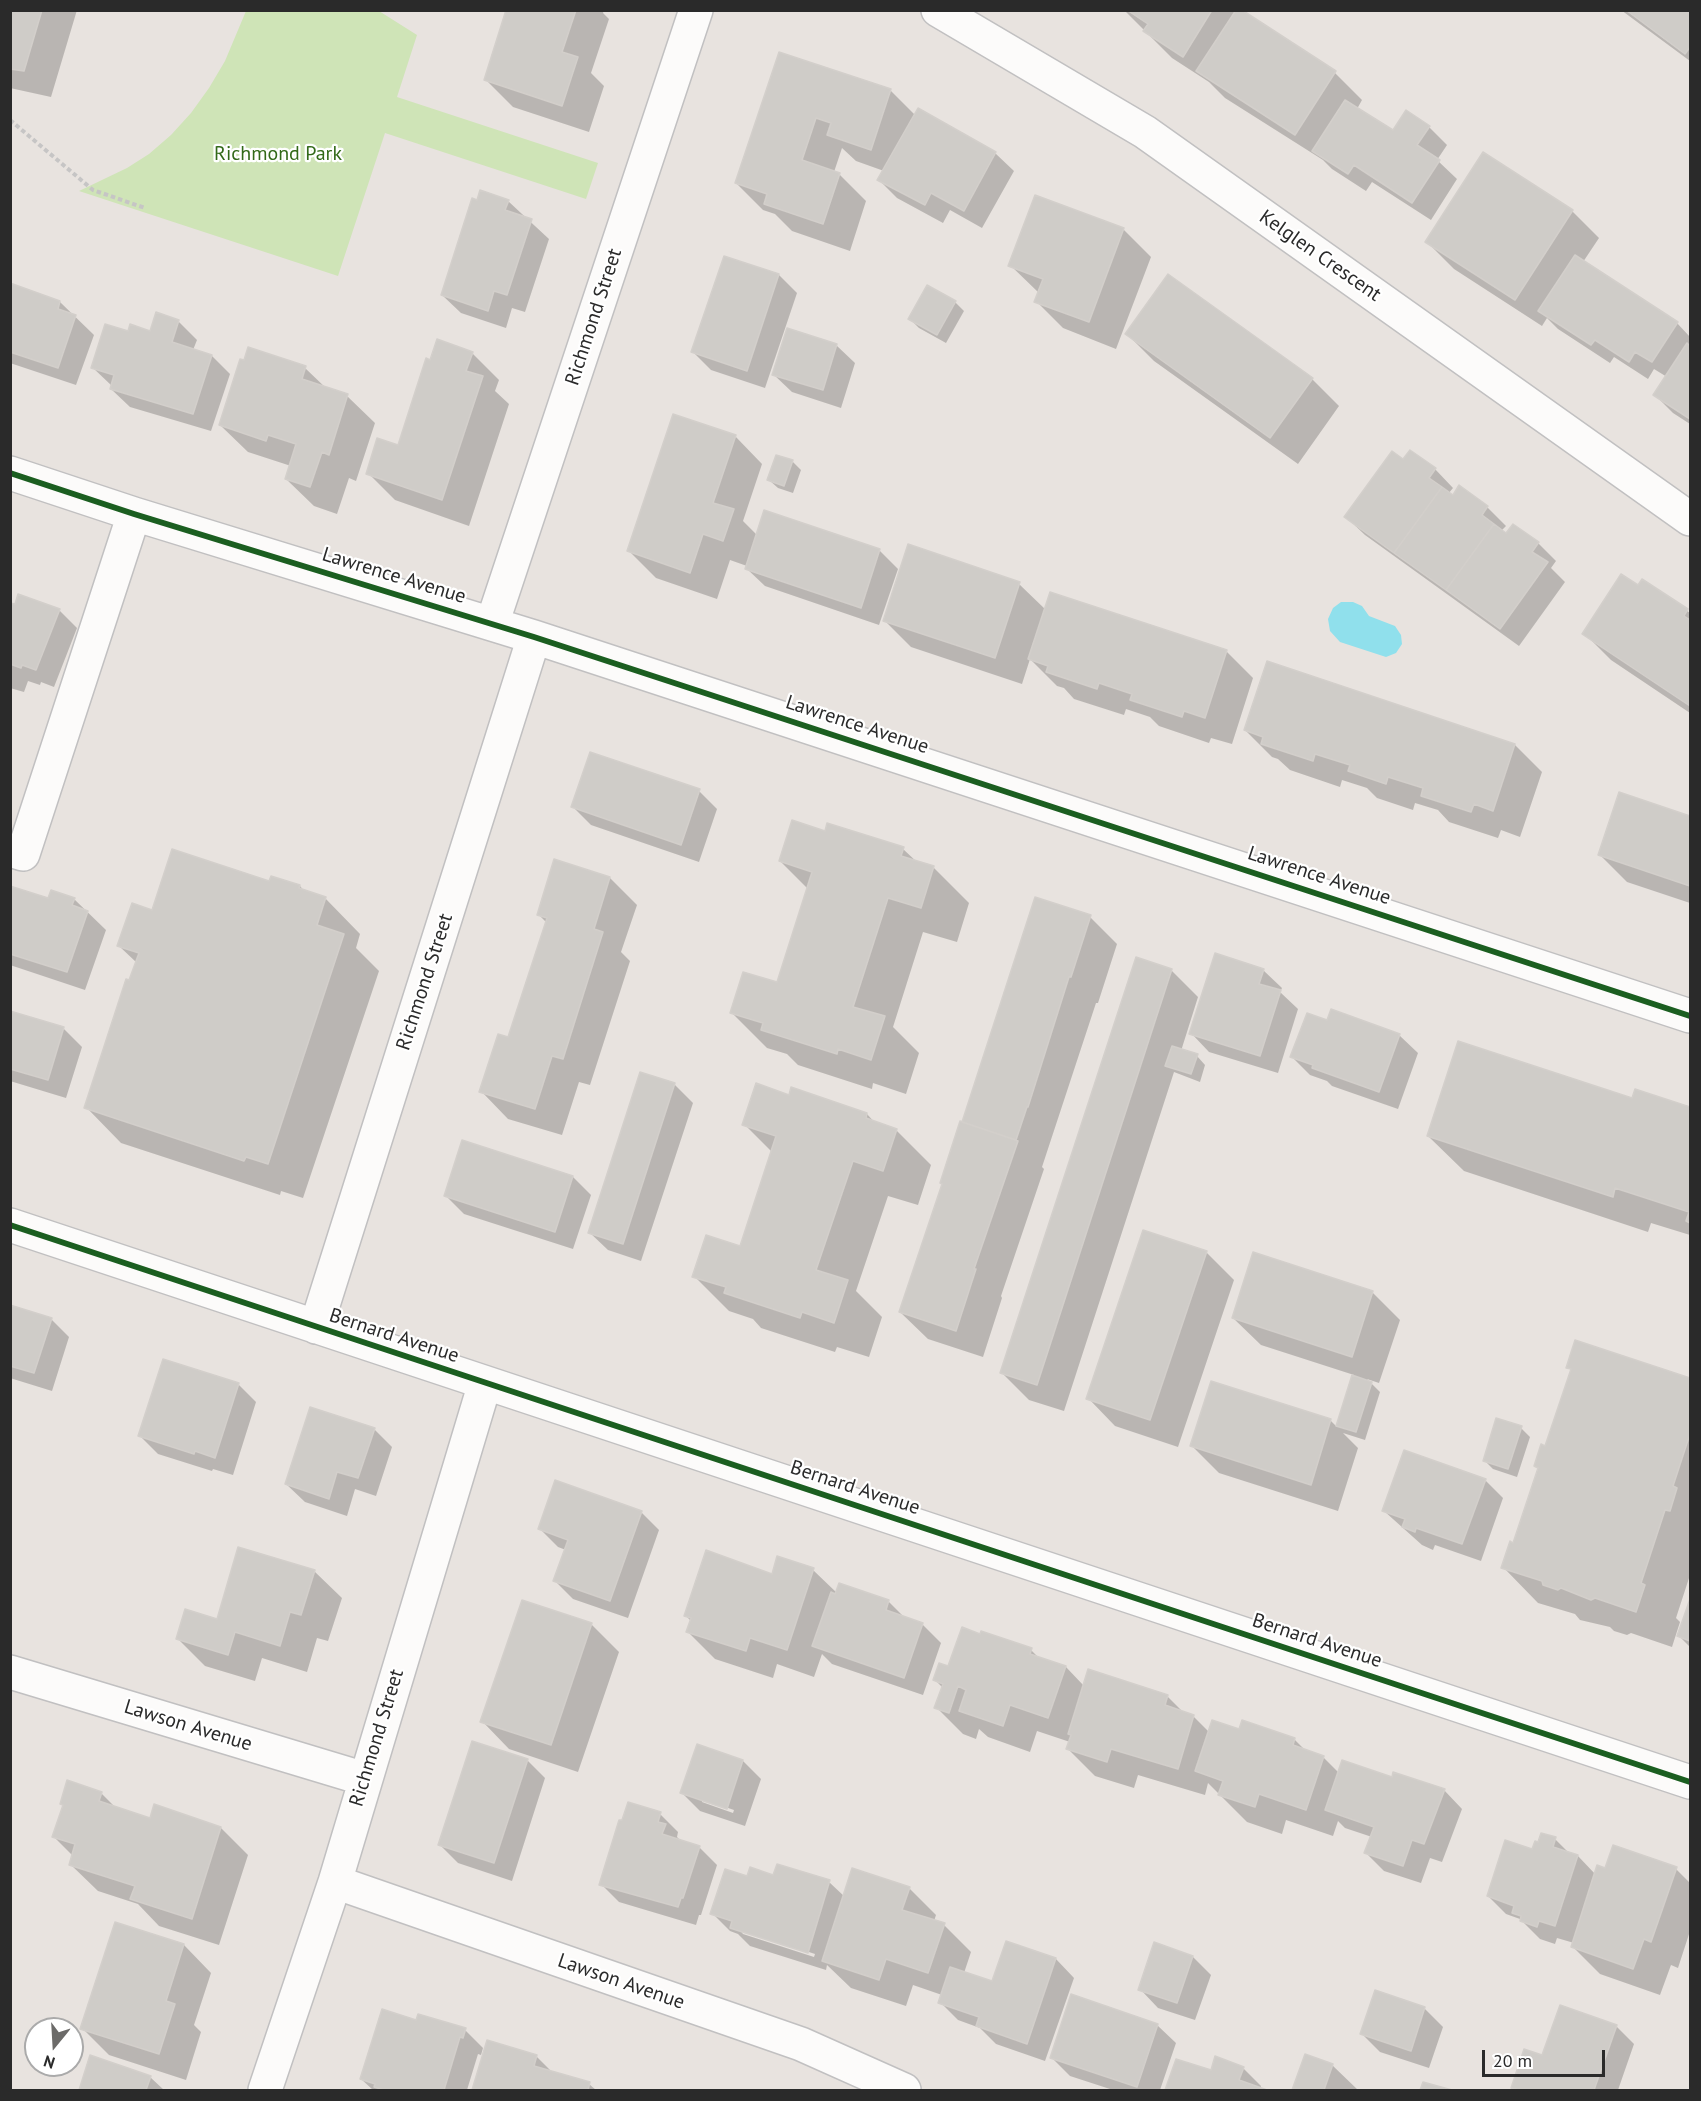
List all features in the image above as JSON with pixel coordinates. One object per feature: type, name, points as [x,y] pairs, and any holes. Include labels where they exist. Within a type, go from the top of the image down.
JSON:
[{"type":"street","name":"Richmond Street","points":[[492,624],[696,10]]},
{"type":"street","name":"Kelglen Crescent","points":[[938,10],[1145,132],[1690,519]]},
{"type":"street","name":"Lawrence Avenue","points":[[10,473],[134,514],[534,637],[1690,1016]]},
{"type":"street","points":[[10,850],[23,854],[134,514]]},
{"type":"street","name":"Richmond Street","points":[[316,1327],[534,637]]},
{"type":"street","name":"Bernard Avenue","points":[[10,1225],[1690,1782]]},
{"type":"street","name":"Richmond Street","points":[[265,2091],[334,1882],[485,1383]]},
{"type":"street","name":"Lawson Avenue","points":[[10,1672],[365,1779]]},
{"type":"street","name":"Lawson Avenue","points":[[334,1882],[801,2044],[904,2091]]},
{"type":"path","points":[[10,120],[93,190],[145,208]]},
{"type":"green space","name":"Richmond Park","points":[[246,11],[379,11],[417,35],[397,97],[598,163],[586,199],[385,133],[338,276],[79,191],[127,168],[149,154],[171,135],[209,88],[225,61]]},
{"type":"water","points":[[1341,602],[1353,602],[1362,606],[1369,616],[1395,626],[1401,635],[1402,644],[1396,653],[1386,657],[1340,642],[1330,631],[1328,619],[1333,608]]},
{"type":"building","points":[[10,10],[42,10],[24,71],[10,69]]},
{"type":"building","points":[[506,10],[576,10],[562,52],[578,57],[562,106],[484,80]]},
{"type":"building","points":[[1127,10],[1212,10],[1183,57],[1143,31],[1148,24]]},
{"type":"building","points":[[1236,10],[1242,10],[1336,71],[1295,135],[1196,71]]},
{"type":"building","points":[[1626,10],[1690,10],[1690,47],[1685,54]]},
{"type":"building","points":[[779,52],[891,89],[871,150],[827,135],[831,123],[816,118],[802,160],[840,173],[823,224],[764,204],[767,194],[735,183]]},
{"type":"building","points":[[1345,100],[1393,130],[1406,110],[1430,126],[1417,145],[1440,160],[1412,203],[1354,165],[1348,174],[1312,151]]},
{"type":"building","points":[[918,108],[996,152],[964,211],[931,193],[925,205],[877,180]]},
{"type":"building","points":[[1483,152],[1573,210],[1515,300],[1425,242]]},
{"type":"building","points":[[480,190],[509,200],[505,210],[532,219],[507,295],[494,291],[488,311],[441,295],[472,198],[477,200]]},
{"type":"building","points":[[1035,195],[1124,228],[1089,322],[1034,302],[1043,279],[1008,266]]},
{"type":"building","points":[[1575,255],[1678,322],[1652,362],[1635,352],[1629,362],[1595,340],[1591,345],[1538,311]]},
{"type":"building","points":[[724,256],[779,274],[747,371],[691,352]]},
{"type":"building","points":[[1168,274],[1313,378],[1270,438],[1125,334]]},
{"type":"building","points":[[10,283],[60,301],[58,309],[76,315],[58,368],[10,352]]},
{"type":"building","points":[[927,285],[956,301],[937,335],[908,319]]},
{"type":"building","points":[[156,312],[179,320],[172,342],[212,355],[193,414],[110,389],[114,375],[91,368],[105,324],[128,331],[130,324],[150,331]]},
{"type":"building","points":[[787,328],[837,344],[823,390],[772,375]]},
{"type":"building","points":[[437,339],[473,352],[466,371],[483,376],[442,500],[366,474],[377,438],[398,445],[426,358],[430,360]]},
{"type":"building","points":[[1687,343],[1690,346],[1690,419],[1653,395]]},
{"type":"building","points":[[248,347],[306,366],[302,379],[348,394],[329,455],[322,452],[310,487],[285,479],[296,444],[268,435],[266,441],[219,425],[240,359],[244,360]]},
{"type":"building","points":[[673,414],[736,435],[713,503],[734,509],[723,541],[703,534],[690,573],[627,551]]},
{"type":"building","points":[[1410,450],[1436,468],[1429,478],[1442,487],[1394,553],[1344,517],[1392,451],[1403,459]]},
{"type":"building","points":[[776,455],[793,460],[784,486],[767,480]]},
{"type":"building","points":[[1459,485],[1488,506],[1482,515],[1494,524],[1446,590],[1394,553],[1442,487],[1453,495]]},
{"type":"building","points":[[764,510],[880,549],[861,608],[745,569]]},
{"type":"building","points":[[1494,524],[1506,533],[1513,524],[1539,542],[1532,552],[1548,562],[1500,629],[1446,590]]},
{"type":"building","points":[[908,544],[1020,582],[995,658],[883,621]]},
{"type":"building","points":[[1621,574],[1638,585],[1642,579],[1688,609],[1684,616],[1690,620],[1690,706],[1582,634]]},
{"type":"building","points":[[1050,592],[1227,650],[1205,718],[1184,711],[1182,717],[1130,700],[1132,694],[1099,683],[1097,689],[1046,672],[1048,666],[1028,659]]},
{"type":"building","points":[[18,594],[60,609],[36,670],[10,664],[10,603],[15,604]]},
{"type":"building","points":[[1267,661],[1515,744],[1493,811],[1474,804],[1471,812],[1421,796],[1423,788],[1388,777],[1386,784],[1348,771],[1350,765],[1315,754],[1313,761],[1261,744],[1263,737],[1244,730]]},
{"type":"building","points":[[590,752],[700,789],[681,845],[571,807]]},
{"type":"building","points":[[1619,792],[1690,816],[1690,886],[1598,855]]},
{"type":"building","points":[[792,820],[825,831],[827,823],[904,847],[901,856],[934,866],[921,908],[888,898],[853,1007],[885,1016],[871,1060],[838,1049],[837,1054],[761,1030],[763,1023],[730,1013],[743,972],[777,982],[812,872],[779,861]]},
{"type":"building","points":[[172,849],[269,881],[271,876],[300,885],[299,888],[326,897],[317,925],[344,934],[268,1164],[246,1157],[244,1161],[84,1108],[126,979],[129,980],[139,953],[117,946],[132,903],[152,910]]},
{"type":"building","points":[[554,859],[610,877],[594,929],[603,932],[563,1059],[552,1056],[535,1109],[479,1092],[498,1034],[508,1037],[547,918],[537,915]]},
{"type":"building","points":[[10,886],[48,898],[51,890],[75,898],[72,905],[88,911],[67,972],[10,954]]},
{"type":"building","points":[[1035,897],[1091,915],[1016,1140],[962,1122]]},
{"type":"building","points":[[1215,953],[1264,969],[1259,984],[1281,990],[1260,1056],[1189,1034]]},
{"type":"building","points":[[1136,957],[1172,969],[1037,1385],[1000,1373]]},
{"type":"building","points":[[1331,1009],[1400,1034],[1379,1092],[1312,1068],[1313,1065],[1290,1057],[1307,1013],[1327,1020]]},
{"type":"building","points":[[10,1011],[64,1027],[48,1080],[10,1069]]},
{"type":"building","points":[[1458,1041],[1632,1098],[1635,1089],[1690,1107],[1690,1223],[1686,1221],[1689,1212],[1615,1188],[1613,1197],[1427,1136]]},
{"type":"building","points":[[1172,1046],[1198,1054],[1191,1074],[1165,1066]]},
{"type":"building","points":[[640,1072],[675,1083],[623,1244],[588,1233]]},
{"type":"building","points":[[756,1083],[789,1095],[791,1087],[867,1113],[866,1118],[897,1129],[883,1171],[853,1161],[816,1270],[848,1280],[834,1323],[802,1312],[800,1318],[724,1293],[726,1287],[692,1277],[706,1235],[740,1246],[776,1136],[742,1125]]},
{"type":"building","points":[[960,1121],[1018,1141],[974,1269],[976,1269],[956,1331],[899,1312],[942,1184],[940,1183]]},
{"type":"building","points":[[462,1140],[573,1176],[555,1232],[444,1196]]},
{"type":"building","points":[[1143,1230],[1207,1251],[1150,1420],[1086,1399]]},
{"type":"building","points":[[1253,1252],[1373,1291],[1352,1357],[1232,1318]]},
{"type":"building","points":[[10,1305],[52,1318],[34,1373],[10,1366]]},
{"type":"building","points":[[1575,1340],[1690,1378],[1690,1434],[1673,1486],[1677,1488],[1670,1511],[1665,1510],[1641,1583],[1645,1585],[1636,1612],[1595,1598],[1591,1600],[1561,1588],[1558,1590],[1543,1585],[1542,1581],[1501,1568],[1510,1541],[1513,1543],[1538,1468],[1534,1466],[1541,1444],[1545,1446],[1571,1369],[1566,1368]]},
{"type":"building","points":[[163,1359],[239,1383],[215,1458],[195,1451],[194,1454],[138,1436]]},
{"type":"building","points":[[1352,1375],[1372,1382],[1356,1432],[1336,1426]]},
{"type":"building","points":[[1211,1381],[1331,1419],[1311,1485],[1190,1446]]},
{"type":"building","points":[[310,1407],[375,1428],[358,1478],[337,1472],[329,1499],[285,1484]]},
{"type":"building","points":[[1496,1418],[1522,1426],[1508,1469],[1483,1461]]},
{"type":"building","points":[[1404,1450],[1486,1479],[1462,1544],[1416,1528],[1415,1532],[1402,1527],[1405,1519],[1382,1511]]},
{"type":"building","points":[[555,1480],[642,1511],[610,1601],[553,1581],[568,1540],[538,1529]]},
{"type":"building","points":[[238,1547],[315,1570],[301,1615],[290,1612],[280,1646],[235,1632],[228,1655],[176,1639],[185,1609],[217,1619]]},
{"type":"building","points":[[706,1550],[772,1574],[777,1556],[814,1568],[787,1650],[750,1638],[746,1651],[686,1632],[691,1618],[684,1616]]},
{"type":"building","points":[[839,1583],[889,1600],[886,1610],[923,1623],[904,1678],[812,1646],[831,1592],[835,1594]]},
{"type":"building","points":[[1690,1599],[1690,1641],[1677,1636]]},
{"type":"building","points":[[522,1600],[592,1623],[551,1745],[480,1722]]},
{"type":"building","points":[[962,1627],[1032,1648],[1030,1654],[1066,1666],[1048,1718],[1010,1705],[1003,1726],[959,1711],[966,1690],[958,1686],[949,1713],[934,1708],[943,1684],[933,1680],[939,1663],[948,1666]]},
{"type":"building","points":[[1088,1669],[1168,1695],[1165,1705],[1194,1715],[1178,1769],[1111,1749],[1107,1762],[1066,1749],[1071,1735],[1068,1734]]},
{"type":"building","points":[[1212,1720],[1239,1729],[1242,1720],[1295,1738],[1293,1745],[1324,1756],[1306,1810],[1259,1794],[1255,1807],[1218,1795],[1223,1781],[1195,1771]]},
{"type":"building","points":[[472,1741],[528,1759],[494,1863],[438,1845]]},
{"type":"building","points":[[697,1744],[743,1760],[727,1809],[680,1793]]},
{"type":"building","points":[[1342,1760],[1392,1777],[1393,1772],[1445,1789],[1424,1844],[1412,1840],[1403,1866],[1364,1853],[1374,1827],[1325,1810]]},
{"type":"building","points":[[67,1780],[102,1792],[99,1801],[150,1818],[154,1804],[221,1827],[192,1919],[130,1899],[135,1886],[69,1865],[75,1844],[52,1837],[63,1805],[60,1804]]},
{"type":"building","points":[[628,1802],[661,1812],[658,1822],[666,1824],[662,1834],[700,1846],[678,1907],[599,1885],[619,1820],[622,1820]]},
{"type":"building","points":[[1541,1833],[1556,1837],[1553,1847],[1578,1855],[1555,1926],[1539,1921],[1537,1927],[1520,1921],[1521,1916],[1512,1913],[1514,1906],[1487,1896],[1505,1840],[1532,1849]]},
{"type":"building","points":[[1613,1845],[1677,1867],[1651,1942],[1644,1939],[1633,1969],[1571,1947],[1597,1865],[1605,1868]]},
{"type":"building","points":[[777,1864],[830,1880],[808,1953],[730,1928],[732,1921],[710,1914],[725,1869],[747,1876],[750,1867],[773,1875]]},
{"type":"building","points":[[852,1868],[910,1887],[902,1910],[945,1923],[928,1973],[886,1959],[879,1980],[822,1961]]},
{"type":"building","points":[[115,1922],[184,1944],[166,2001],[175,2004],[159,2054],[84,2030],[84,2017]]},
{"type":"building","points":[[1006,1941],[1056,1958],[1027,2044],[976,2026],[979,2017],[938,2003],[950,1967],[992,1981]]},
{"type":"building","points":[[1154,1942],[1193,1956],[1177,2003],[1138,1990]]},
{"type":"building","points":[[1375,1990],[1425,2007],[1411,2051],[1360,2034]]},
{"type":"building","points":[[1071,1994],[1158,2024],[1137,2087],[1050,2058]]},
{"type":"building","points":[[1560,2005],[1617,2025],[1594,2090],[1518,2090],[1511,2088],[1524,2049],[1542,2055]]},
{"type":"building","points":[[382,2009],[416,2020],[418,2014],[466,2028],[463,2038],[460,2037],[444,2090],[384,2090],[360,2079]]},
{"type":"building","points":[[487,2040],[537,2055],[534,2066],[590,2082],[588,2090],[472,2090]]},
{"type":"building","points":[[1305,2054],[1333,2064],[1324,2090],[1292,2090]]},
{"type":"building","points":[[90,2055],[151,2076],[146,2090],[79,2090]]},
{"type":"building","points":[[1215,2056],[1244,2067],[1239,2080],[1267,2090],[1165,2090],[1176,2059],[1211,2070]]},
{"type":"building","points":[[1423,2082],[1452,2090],[1420,2090]]},
{"type":"cycle path","points":[[10,473],[134,514],[534,637],[1690,1016]]},
{"type":"cycle path","points":[[10,1225],[1690,1782]]}]
